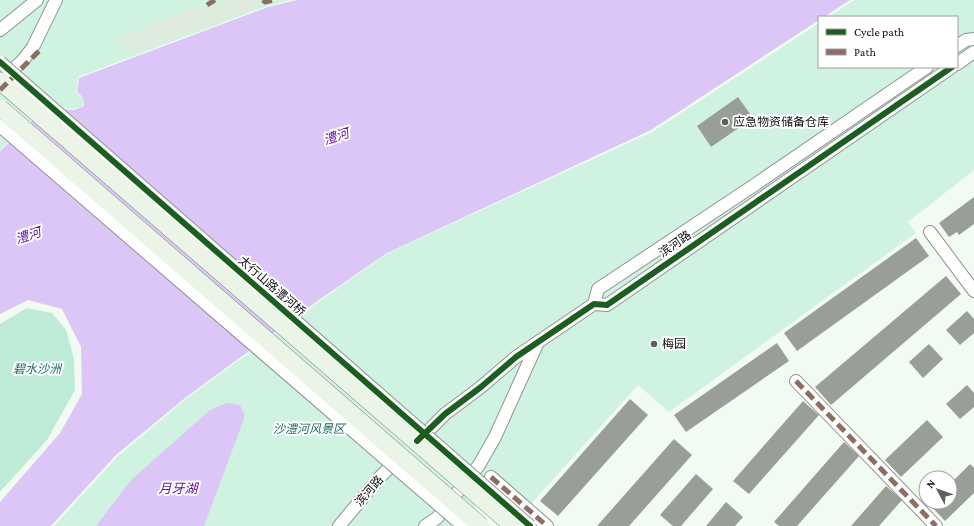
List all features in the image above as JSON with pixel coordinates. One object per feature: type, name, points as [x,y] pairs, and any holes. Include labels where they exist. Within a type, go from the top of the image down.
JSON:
[{"type":"main road","name":"太行山路澧河桥","points":[[0,81],[421,438],[513,526]]},
{"type":"main road","points":[[0,108],[397,461],[481,526]]},
{"type":"street","points":[[0,30],[37,0]]},
{"type":"street","points":[[0,81],[24,59],[33,47],[56,0]]},
{"type":"street","points":[[958,45],[966,40],[974,39]]},
{"type":"street","points":[[958,63],[974,52]]},
{"type":"street","name":"太行山路澧河桥","points":[[0,62],[421,438],[530,526]]},
{"type":"street","points":[[594,304],[598,289],[748,189],[925,68]]},
{"type":"street","name":"滨河路","points":[[421,438],[445,414],[538,341],[594,304],[607,305],[951,68]]},
{"type":"street","points":[[879,100],[887,112]]},
{"type":"street","points":[[0,126],[397,461],[463,526]]},
{"type":"street","points":[[748,189],[757,202]]},
{"type":"street","points":[[930,232],[974,291]]},
{"type":"street","points":[[425,526],[437,518],[479,465],[495,437],[538,341]]},
{"type":"street","points":[[796,381],[936,526]]},
{"type":"street","name":"滨河路","points":[[339,526],[380,477],[397,461]]},
{"type":"street","points":[[492,477],[548,526]]},
{"type":"green space","points":[[0,0],[292,0],[267,6],[78,77],[76,91],[83,99],[83,106],[73,109],[45,108],[0,150]]},
{"type":"green space","name":"沙澧河风景区","points":[[854,0],[974,0],[974,170],[908,222],[916,233],[669,412],[638,385],[530,505],[500,478],[458,526],[54,526],[117,457],[186,399],[388,253],[652,132],[818,24],[818,68],[958,68],[958,16],[830,16]]},
{"type":"green space","name":"碧水沙洲","points":[[27,308],[52,313],[66,330],[74,359],[75,390],[47,440],[0,492],[0,324]]},
{"type":"shaded area","points":[[229,0],[258,0],[260,7],[137,53],[116,40],[202,4],[202,9]]},
{"type":"water","name":"澧河","points":[[297,0],[850,0],[826,16],[818,16],[818,21],[651,130],[387,253],[316,302],[185,398],[116,455],[51,526],[0,526],[0,502],[60,433],[82,394],[81,347],[62,309],[28,300],[0,314],[0,151],[45,109],[74,110],[84,106],[83,98],[77,91],[79,78],[268,7]]},
{"type":"water","name":"月牙湖","points":[[227,403],[240,405],[245,416],[204,526],[96,526],[131,480],[210,410]]},
{"type":"building","name":"应急物资储备仓库","points":[[738,97],[753,118],[711,147],[697,126]]},
{"type":"building","points":[[974,197],[974,224],[959,235],[957,232],[949,237],[939,223]]},
{"type":"building","points":[[916,238],[929,256],[797,351],[784,333]]},
{"type":"building","points":[[946,276],[961,294],[831,405],[815,387]]},
{"type":"building","points":[[967,311],[974,319],[974,333],[960,345],[946,330]]},
{"type":"building","points":[[777,343],[789,361],[686,432],[674,415]]},
{"type":"building","points":[[929,344],[943,359],[923,378],[909,362]]},
{"type":"building","points":[[967,385],[974,393],[974,407],[960,419],[946,404]]},
{"type":"building","points":[[630,399],[648,415],[558,516],[540,501]]},
{"type":"building","points":[[803,401],[819,415],[749,494],[733,481]]},
{"type":"building","points":[[927,420],[943,437],[901,477],[885,460]]},
{"type":"building","points":[[674,439],[692,455],[629,526],[597,526]]},
{"type":"building","points":[[844,442],[859,456],[797,526],[779,526],[774,522]]},
{"type":"building","points":[[970,464],[974,468],[974,493],[958,508],[958,476]]},
{"type":"building","points":[[696,474],[713,489],[681,526],[673,526],[660,515]]},
{"type":"building","points":[[886,486],[902,500],[879,526],[851,526]]},
{"type":"building","points":[[726,502],[743,517],[735,526],[706,526]]},
{"type":"building","points":[[935,510],[956,510],[945,521]]},
{"type":"marked path","points":[[207,5],[215,0]]},
{"type":"marked path","points":[[263,0],[265,2],[273,0]]},
{"type":"marked path","points":[[0,90],[40,50]]},
{"type":"marked path","points":[[796,381],[936,526]]},
{"type":"marked path","points":[[491,477],[547,526]]},
{"type":"cycle path","points":[[0,62],[530,526]]},
{"type":"cycle path","points":[[417,441],[445,414],[481,387],[516,357],[594,304],[607,305],[951,68]]},
{"type":"place","name":"应急物资储备仓库","points":[[725,122]]},
{"type":"place","name":"梅园","points":[[654,344]]}]
